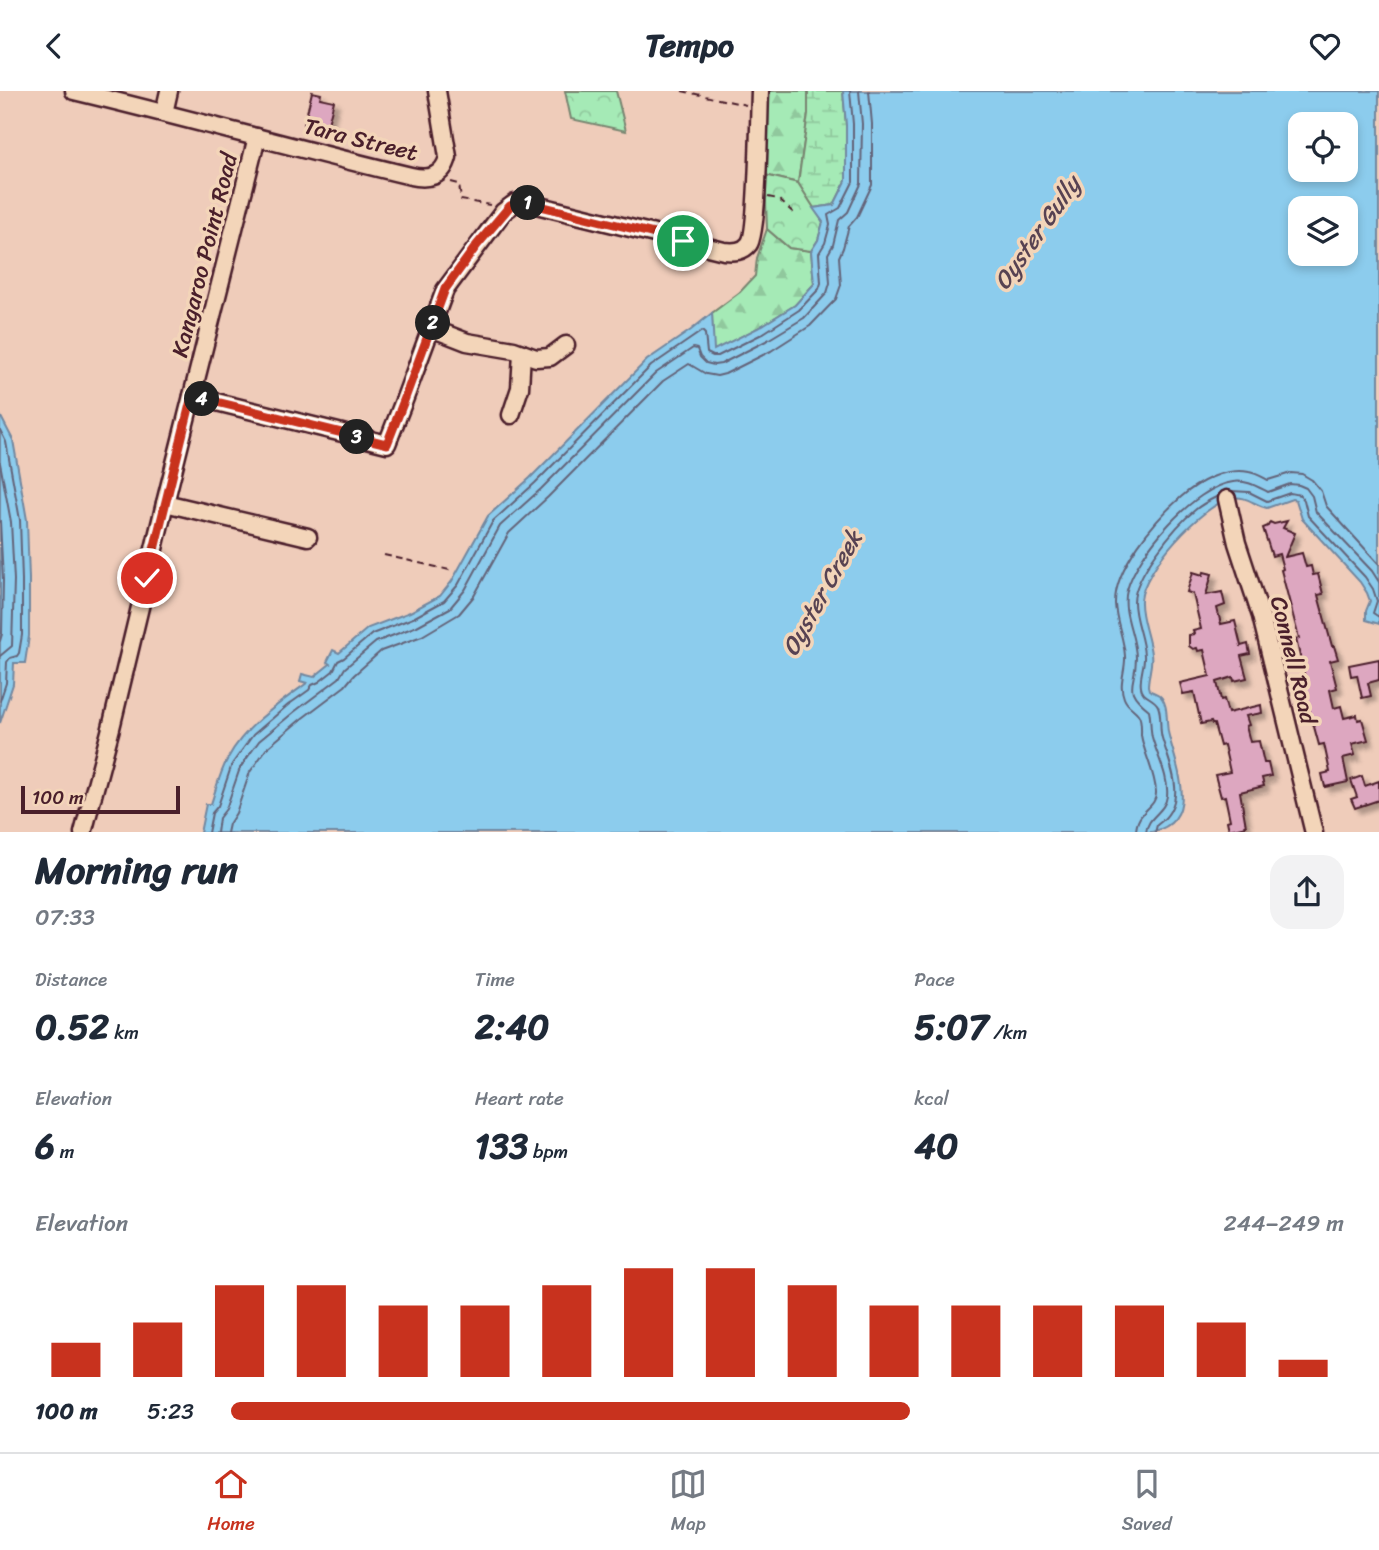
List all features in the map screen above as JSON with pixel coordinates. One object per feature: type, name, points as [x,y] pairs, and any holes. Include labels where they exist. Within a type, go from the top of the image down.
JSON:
[{"type":"street","name":"Tara Street","points":[[74,91],[411,176],[433,176]]},
{"type":"street","points":[[164,113],[169,91]]},
{"type":"street","points":[[433,176],[445,166],[448,153],[437,91]]},
{"type":"street","points":[[192,396],[387,444],[445,289],[503,212],[516,203],[524,202],[712,249],[733,252],[747,247],[753,237],[760,91]]},
{"type":"street","name":"Kangaroo Point Road","points":[[83,832],[257,137]]},
{"type":"street","points":[[431,328],[467,342],[505,348],[536,358],[546,358],[566,345]]},
{"type":"street","points":[[511,415],[520,388],[522,353]]},
{"type":"street","name":"Connell Road","points":[[1227,499],[1237,543],[1261,616],[1314,832]]},
{"type":"street","points":[[165,503],[308,537]]},
{"type":"path","points":[[682,91],[743,105]]},
{"type":"path","points":[[433,176],[459,184],[461,200],[492,206],[503,212]]},
{"type":"path","points":[[778,199],[796,215]]},
{"type":"path","points":[[384,555],[454,571]]},
{"type":"green space","points":[[565,91],[616,91],[626,131],[571,119]]},
{"type":"green space","points":[[769,91],[808,91],[808,114],[798,183],[765,175]]},
{"type":"green space","points":[[808,91],[843,91],[846,125],[846,181],[834,205],[813,208],[798,183],[808,114]]},
{"type":"green space","points":[[765,175],[798,183],[823,222],[818,240],[811,251],[789,248],[767,229]]},
{"type":"green space","points":[[767,229],[789,248],[811,251],[814,284],[795,305],[713,351],[712,313],[740,292],[755,276],[757,258]]},
{"type":"water","points":[[843,91],[1379,91],[1379,624],[1366,620],[1370,601],[1367,593],[1302,519],[1296,500],[1267,508],[1246,499],[1232,498],[1219,503],[1190,525],[1162,556],[1144,587],[1141,600],[1151,658],[1148,686],[1165,704],[1182,795],[1174,820],[1163,828],[1149,832],[200,832],[206,804],[211,804],[225,763],[243,736],[307,683],[300,681],[302,674],[314,677],[330,664],[327,662],[333,650],[339,653],[368,628],[410,612],[440,596],[452,581],[488,516],[530,478],[647,360],[712,313],[714,350],[758,328],[795,305],[814,284],[811,251],[818,240],[823,222],[813,208],[834,205],[846,181]]},
{"type":"water","points":[[0,415],[13,440],[27,520],[29,636],[25,663],[14,663],[13,684],[0,723]]},
{"type":"building","points":[[312,92],[321,94],[320,98],[334,101],[326,131],[304,125]]},
{"type":"building","points":[[1287,521],[1283,528],[1295,533],[1285,557],[1302,553],[1306,567],[1311,566],[1313,575],[1318,574],[1323,594],[1318,595],[1338,659],[1330,661],[1337,688],[1330,690],[1334,708],[1341,706],[1344,718],[1357,715],[1358,720],[1362,719],[1368,740],[1352,744],[1355,755],[1343,758],[1348,782],[1325,787],[1322,774],[1330,772],[1324,744],[1319,745],[1301,679],[1305,678],[1296,639],[1299,638],[1281,570],[1283,569],[1279,554],[1272,556],[1263,528],[1270,522],[1274,524]]},
{"type":"building","points":[[1193,572],[1212,574],[1206,595],[1222,592],[1225,605],[1217,608],[1221,624],[1235,621],[1241,646],[1248,644],[1250,654],[1241,656],[1247,678],[1234,681],[1233,677],[1217,682],[1221,700],[1224,699],[1228,713],[1261,705],[1262,713],[1246,716],[1249,725],[1246,726],[1250,742],[1259,741],[1264,763],[1268,763],[1271,776],[1262,778],[1264,786],[1240,792],[1246,826],[1229,830],[1227,821],[1230,820],[1225,796],[1221,797],[1215,775],[1230,772],[1224,745],[1220,746],[1214,724],[1201,724],[1194,692],[1183,694],[1180,683],[1210,676],[1204,650],[1198,651],[1197,648],[1189,646],[1189,635],[1201,629],[1193,594],[1187,592]]},
{"type":"building","points":[[1379,659],[1379,680],[1368,683],[1371,696],[1362,698],[1357,675],[1351,676],[1349,665]]},
{"type":"building","points":[[1362,776],[1365,786],[1379,781],[1379,800],[1355,808],[1351,799],[1357,797],[1351,780]]},
{"type":"route","points":[[147,578],[192,396],[387,444],[445,289],[510,206],[524,202],[683,241]]},
{"type":"water label","name":"Oyster Gully","points":[[1037,233]]},
{"type":"water label","name":"Oyster Creek","points":[[822,593]]}]
